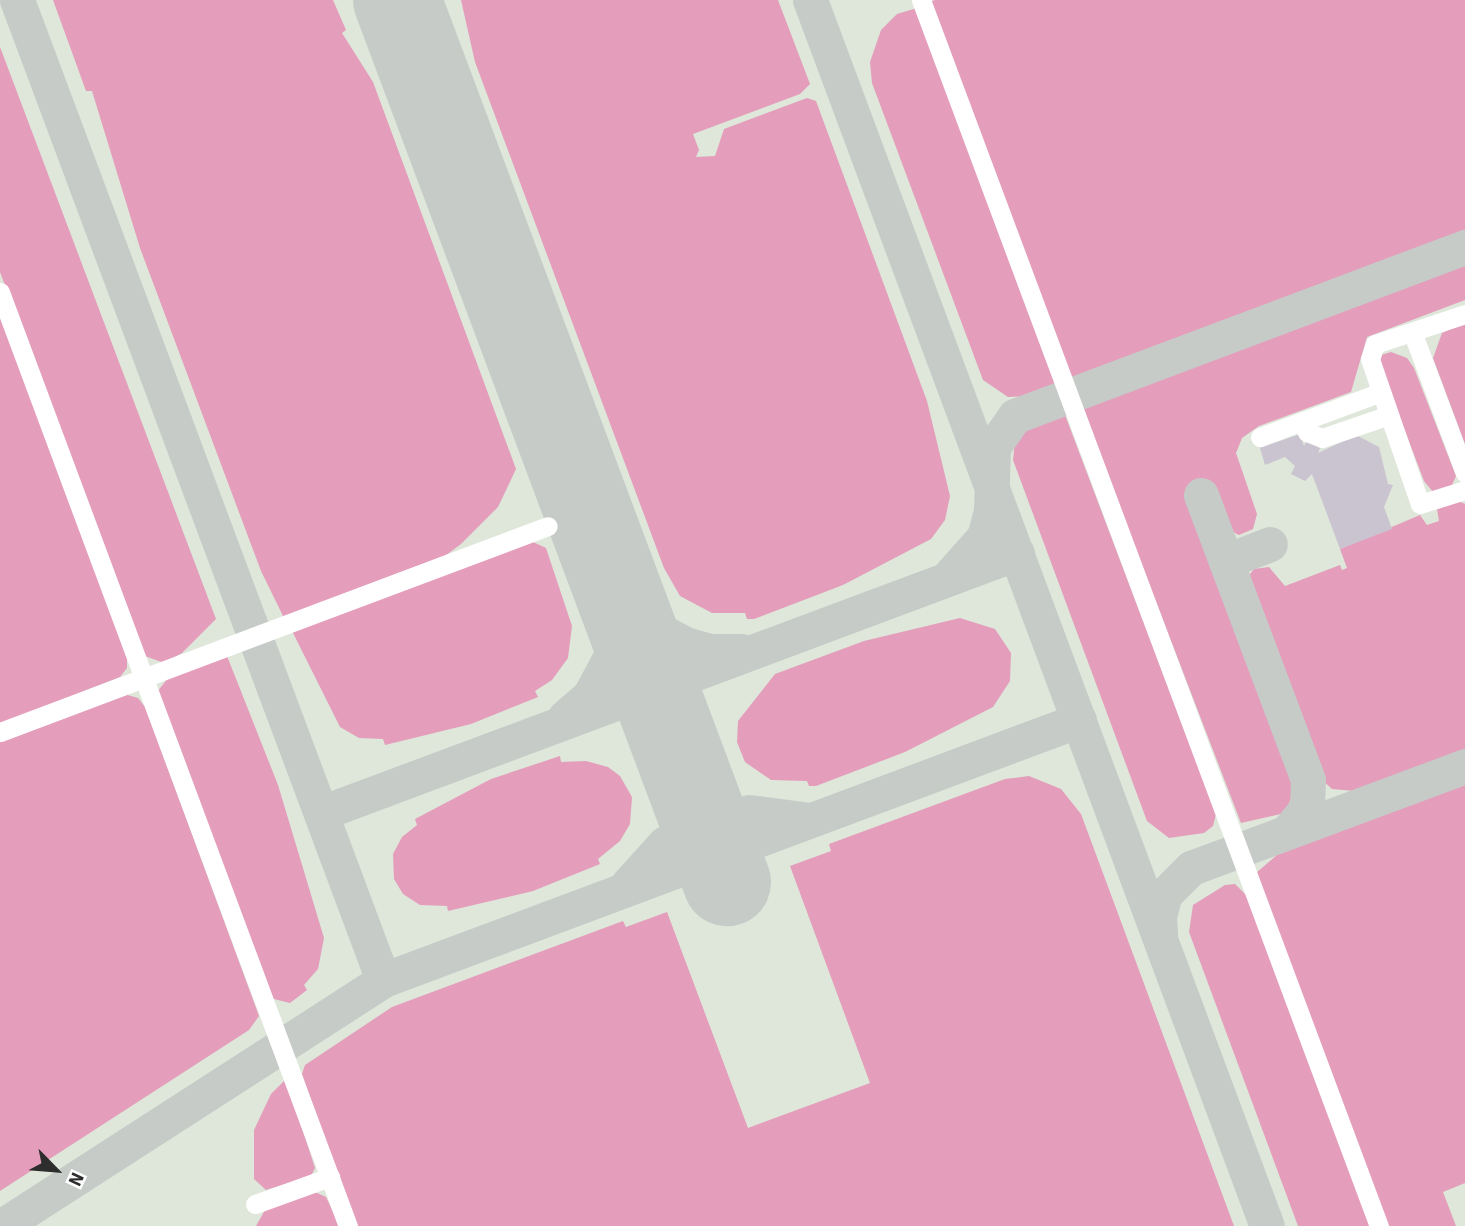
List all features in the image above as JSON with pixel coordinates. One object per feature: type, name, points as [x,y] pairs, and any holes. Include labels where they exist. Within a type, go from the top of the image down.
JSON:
[{"type":"street","points":[[921,0],[1379,1226]]},
{"type":"street","points":[[0,292],[348,1226]]},
{"type":"street","points":[[1465,314],[1370,349],[1381,392],[1420,504],[1465,490]]},
{"type":"street","points":[[1413,334],[1465,473]]},
{"type":"street","points":[[1260,437],[1381,392]]},
{"type":"street","points":[[1303,421],[1307,432],[1322,438],[1389,415]]},
{"type":"street","points":[[0,732],[548,526]]},
{"type":"street","points":[[255,1203],[330,1177]]},
{"type":"shaded area","points":[[0,0],[1465,0],[1465,1226],[0,1226]]},
{"type":"shaded area","points":[[53,0],[333,0],[346,30],[342,33],[373,82],[516,469],[498,507],[445,556],[284,618],[261,571],[140,248],[92,91],[86,91]]},
{"type":"shaded area","points":[[461,0],[778,0],[810,84],[800,94],[693,134],[699,150],[696,157],[715,156],[724,129],[807,98],[816,101],[927,401],[950,496],[945,520],[931,539],[843,585],[754,619],[747,619],[745,613],[712,613],[680,596],[664,568],[475,62]]},
{"type":"shaded area","points":[[1465,0],[1465,235],[1072,381],[930,2]]},
{"type":"shaded area","points":[[917,8],[1056,384],[1033,396],[1008,397],[983,380],[872,83],[870,62],[881,30],[897,14]]},
{"type":"shaded area","points":[[0,47],[216,619],[182,653],[164,663],[145,656],[0,272]]},
{"type":"shaded area","points":[[1465,258],[1465,300],[1367,337],[1351,392],[1259,426],[1242,438],[1236,453],[1257,514],[1253,529],[1239,535],[1223,527],[1208,487],[1189,494],[1295,789],[1285,813],[1241,823],[1079,401]]},
{"type":"shaded area","points":[[0,314],[127,656],[127,668],[120,677],[0,724]]},
{"type":"shaded area","points":[[1465,322],[1465,444],[1433,358],[1442,333]]},
{"type":"shaded area","points":[[1391,352],[1407,358],[1414,368],[1456,476],[1452,485],[1433,492],[1424,481],[1379,362],[1381,355]]},
{"type":"shaded area","points":[[1062,407],[1216,814],[1213,826],[1204,833],[1169,838],[1147,821],[1013,460],[1015,441],[1026,424]]},
{"type":"shaded area","points":[[1458,501],[1465,504],[1465,749],[1354,791],[1332,789],[1319,777],[1304,746],[1246,590],[1247,578],[1254,569],[1269,567],[1285,586],[1340,565],[1342,570],[1347,568],[1340,549],[1420,515],[1427,525],[1439,521],[1437,509]]},
{"type":"shaded area","points":[[533,542],[546,548],[572,626],[568,658],[552,680],[535,691],[538,697],[471,724],[385,745],[383,739],[359,738],[340,727],[292,631]]},
{"type":"shaded area","points":[[960,618],[995,629],[1011,653],[1010,681],[993,707],[905,752],[816,786],[809,786],[807,781],[771,780],[745,762],[737,742],[738,721],[775,674],[864,641]]},
{"type":"shaded area","points":[[227,656],[278,785],[324,938],[318,969],[304,985],[307,990],[290,1003],[270,998],[157,692],[168,678]]},
{"type":"shaded area","points":[[124,694],[138,698],[145,707],[259,1016],[249,1030],[0,1191],[0,740]]},
{"type":"shaded area","points":[[560,756],[561,762],[586,761],[608,767],[620,776],[632,797],[630,824],[620,841],[598,859],[600,864],[533,891],[448,911],[447,906],[420,905],[403,894],[394,879],[393,854],[402,837],[417,825],[415,819],[491,779]]},
{"type":"shaded area","points":[[1029,776],[1061,789],[1081,814],[1234,1226],[354,1226],[302,1074],[305,1065],[392,1007],[623,921],[626,927],[667,912],[748,1128],[870,1083],[790,866],[831,851],[829,844],[1005,779]]},
{"type":"shaded area","points":[[1465,781],[1465,1183],[1443,1192],[1456,1226],[1385,1226],[1256,873],[1284,849]]},
{"type":"shaded area","points":[[1235,884],[1247,896],[1370,1226],[1298,1226],[1189,932],[1193,905],[1225,885]]},
{"type":"shaded area","points":[[286,1079],[315,1168],[311,1176],[266,1190],[254,1179],[254,1130],[271,1094]]},
{"type":"shaded area","points":[[315,1192],[326,1197],[340,1226],[256,1226],[265,1210]]},
{"type":"building","points":[[1300,434],[1304,446],[1307,440],[1321,446],[1318,453],[1356,435],[1379,447],[1388,484],[1393,485],[1384,507],[1392,529],[1340,549],[1312,474],[1305,481],[1291,474],[1295,466],[1285,457],[1265,465],[1260,448]]},
{"type":"taxiway","points":[[17,0],[383,980]]},
{"type":"taxiway","points":[[810,0],[1267,1226]]},
{"type":"taxiway","points":[[951,574],[984,537],[991,511],[993,447],[1015,416],[1465,247]]},
{"type":"taxiway","points":[[574,464],[617,579],[636,609],[657,629],[685,644],[709,651],[741,651]]},
{"type":"taxiway","points":[[1201,495],[1308,780],[1307,808],[1287,832]]},
{"type":"taxiway","points":[[1226,561],[1270,544]]},
{"type":"taxiway","points":[[321,813],[1017,553]]},
{"type":"taxiway","points":[[565,717],[590,695],[613,652],[618,613],[611,578]]},
{"type":"taxiway","points":[[2,1226],[383,980],[1079,720]]},
{"type":"taxiway","points":[[1160,934],[1159,916],[1165,894],[1191,868],[1465,766]]},
{"type":"taxiway","points":[[749,812],[804,819]]},
{"type":"taxiway","points":[[628,884],[665,843]]},
{"type":"runway","points":[[397,0],[727,882]]}]
